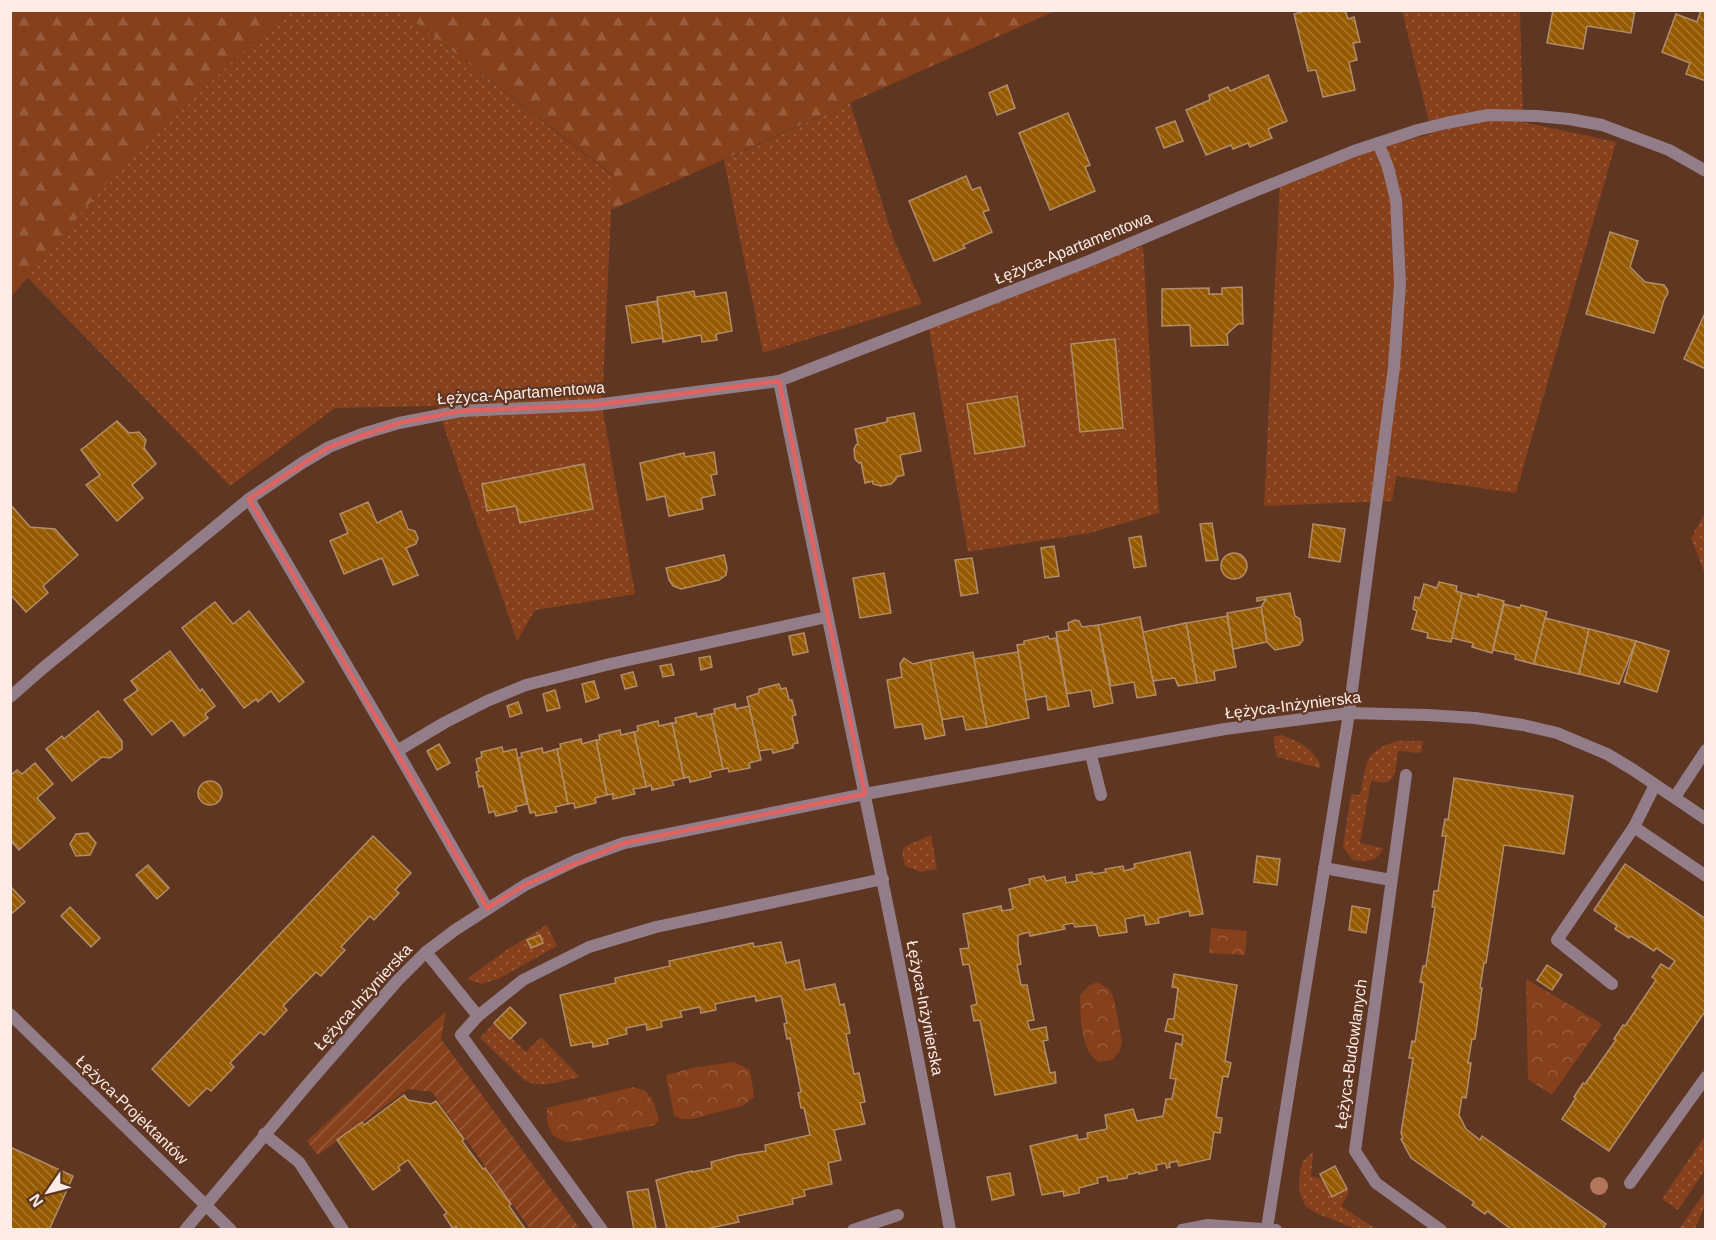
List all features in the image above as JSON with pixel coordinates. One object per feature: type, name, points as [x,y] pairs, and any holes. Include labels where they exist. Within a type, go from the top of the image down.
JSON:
[{"type":"street","name":"Łężyca-Apartamentowa","points":[[10,697],[249,499],[329,447],[362,434],[399,423],[461,411],[595,405],[779,381],[1089,261],[1240,197],[1378,143],[1418,130],[1488,115],[1537,116],[1602,125],[1669,150],[1706,171]]},
{"type":"street","points":[[1182,1230],[1208,1225],[1270,1229],[1349,713],[1394,367],[1400,283],[1396,200],[1388,167],[1378,143]]},
{"type":"street","points":[[779,381],[865,794]]},
{"type":"street","points":[[249,499],[487,908]]},
{"type":"street","points":[[397,751],[487,701],[526,685],[610,664],[827,617]]},
{"type":"street","name":"Łężyca-Inżynierska","points":[[185,1230],[264,1134],[397,981],[426,952],[487,908],[525,885],[577,860],[624,843],[865,794],[1225,729],[1349,713],[1427,714],[1475,718],[1557,733],[1607,754],[1706,819]]},
{"type":"street","points":[[1675,797],[1706,750]]},
{"type":"street","points":[[1091,755],[1101,795]]},
{"type":"street","name":"Łężyca-Budowlanych","points":[[1406,775],[1355,1152],[1376,1183],[1441,1230]]},
{"type":"street","points":[[1612,984],[1557,940],[1634,827],[1655,785]]},
{"type":"street","name":"Łężyca-Inżynierska","points":[[865,794],[917,1051],[950,1230]]},
{"type":"street","points":[[1634,827],[1706,876]]},
{"type":"street","points":[[1324,868],[1391,880]]},
{"type":"street","points":[[602,1230],[461,1035],[478,1016],[523,980],[589,947],[656,927],[883,879]]},
{"type":"street","points":[[426,952],[478,1016]]},
{"type":"street","name":"Łężyca-Projektantów","points":[[10,1014],[231,1230]]},
{"type":"street","points":[[1630,1182],[1706,1077]]},
{"type":"street","points":[[264,1134],[299,1162],[343,1230]]},
{"type":"street","points":[[854,1230],[898,1215]]},
{"type":"highlighted area","points":[[779,381],[865,794],[624,843],[525,885],[487,908],[249,499],[329,447],[399,423],[461,411],[595,405]]},
{"type":"green space","points":[[11,10],[285,11],[108,181],[11,297]]},
{"type":"green space","points":[[285,11],[401,11],[614,177],[602,406],[635,594],[535,610],[517,641],[437,406],[335,408],[230,486],[27,277],[107,181]]},
{"type":"green space","points":[[401,11],[1055,11],[611,210],[614,176]]},
{"type":"green space","points":[[1402,11],[1520,11],[1523,122],[1616,142],[1516,493],[1396,476],[1392,501],[1264,506],[1280,181],[1346,154],[1432,134]]},
{"type":"green space","points":[[850,103],[894,240],[922,304],[763,353],[724,160]]},
{"type":"green space","points":[[1143,246],[1159,513],[1090,533],[968,552],[928,323],[1026,281]]},
{"type":"green space","points":[[1705,513],[1705,574],[1691,538]]},
{"type":"green space","points":[[1281,735],[1300,743],[1315,755],[1321,767],[1277,757],[1273,737]]},
{"type":"green space","points":[[1397,741],[1423,741],[1421,753],[1398,751],[1395,770],[1390,781],[1371,781],[1360,843],[1383,848],[1378,856],[1371,860],[1353,860],[1343,847],[1351,794],[1360,795],[1368,760],[1372,754]]},
{"type":"green space","points":[[931,835],[937,869],[921,872],[905,866],[902,851],[906,846]]},
{"type":"green space","points":[[547,925],[557,946],[500,978],[482,984],[467,979],[505,951]]},
{"type":"green space","points":[[1211,928],[1247,931],[1245,955],[1209,953]]},
{"type":"green space","points":[[1526,979],[1602,1024],[1552,1095],[1528,1079]]},
{"type":"green space","points":[[1097,982],[1109,989],[1114,999],[1122,1041],[1120,1051],[1112,1060],[1099,1062],[1086,1046],[1080,1001],[1080,995]]},
{"type":"green space","points":[[446,1011],[441,1039],[580,1229],[530,1229],[432,1092],[408,1089],[318,1155],[307,1141]]},
{"type":"green space","points":[[494,1023],[526,1052],[541,1037],[580,1077],[544,1084],[524,1080],[480,1038]]},
{"type":"green space","points":[[734,1062],[750,1070],[754,1097],[742,1106],[692,1119],[674,1116],[666,1075],[697,1067]]},
{"type":"green space","points":[[633,1087],[646,1091],[654,1103],[659,1120],[655,1125],[578,1141],[566,1142],[553,1136],[547,1121],[547,1108]]},
{"type":"green space","points":[[1705,1136],[1705,1170],[1678,1210],[1662,1199]]},
{"type":"green space","points":[[1313,1152],[1311,1176],[1322,1179],[1332,1197],[1346,1189],[1349,1193],[1341,1206],[1376,1229],[1356,1229],[1316,1213],[1305,1206],[1299,1189],[1300,1171],[1303,1161]]},
{"type":"green space","points":[[1705,1192],[1705,1205],[1695,1229],[1679,1229]]},
{"type":"building","points":[[1309,10],[1345,10],[1348,19],[1354,17],[1360,42],[1353,43],[1357,60],[1349,62],[1355,90],[1323,97],[1316,70],[1308,71],[1294,14]]},
{"type":"building","points":[[1553,10],[1635,10],[1631,33],[1587,26],[1583,49],[1547,43]]},
{"type":"building","points":[[1701,10],[1706,12],[1706,81],[1686,74],[1690,63],[1662,52],[1676,14],[1697,22]]},
{"type":"building","points":[[1268,75],[1287,121],[1268,129],[1272,138],[1250,147],[1248,143],[1233,149],[1231,145],[1206,155],[1186,110],[1210,100],[1209,95],[1228,87],[1230,91]]},
{"type":"building","points":[[1007,85],[1015,108],[997,115],[989,93]]},
{"type":"building","points":[[1068,113],[1090,165],[1085,167],[1095,191],[1050,210],[1019,133]]},
{"type":"building","points":[[1175,121],[1183,141],[1164,148],[1156,128]]},
{"type":"building","points":[[966,176],[972,190],[980,187],[989,210],[983,212],[992,232],[963,245],[965,248],[934,261],[909,201]]},
{"type":"building","points":[[1610,232],[1638,241],[1630,267],[1645,282],[1664,285],[1667,289],[1668,293],[1654,333],[1586,314]]},
{"type":"building","points":[[1242,287],[1243,324],[1238,324],[1227,334],[1228,345],[1191,346],[1190,325],[1162,326],[1162,289],[1209,288],[1209,294],[1222,294],[1222,288]]},
{"type":"building","points":[[694,291],[695,297],[726,292],[732,331],[716,334],[717,340],[702,342],[701,335],[663,342],[657,297]]},
{"type":"building","points":[[657,301],[663,338],[632,343],[626,306]]},
{"type":"building","points":[[1706,311],[1706,369],[1684,359]]},
{"type":"building","points":[[1115,339],[1123,428],[1080,432],[1071,344]]},
{"type":"building","points":[[1017,396],[1025,446],[975,454],[967,404]]},
{"type":"building","points":[[914,413],[921,451],[900,455],[904,475],[896,477],[891,484],[881,486],[873,484],[873,481],[865,483],[861,462],[855,459],[854,449],[858,444],[855,429],[887,422],[887,418]]},
{"type":"building","points":[[117,421],[129,433],[139,432],[146,440],[144,448],[156,464],[132,485],[143,498],[117,521],[86,485],[100,475],[81,450]]},
{"type":"building","points":[[714,452],[717,474],[711,475],[715,495],[701,498],[703,509],[669,516],[665,496],[647,500],[640,463],[684,453],[685,457]]},
{"type":"building","points":[[584,464],[593,509],[520,523],[516,506],[487,511],[482,484]]},
{"type":"building","points":[[368,502],[377,523],[401,511],[408,529],[415,531],[418,538],[416,544],[406,548],[418,575],[393,585],[382,558],[344,574],[330,541],[348,533],[340,514]]},
{"type":"building","points":[[10,504],[30,527],[55,529],[78,555],[43,586],[48,593],[26,612],[10,594]]},
{"type":"building","points":[[1212,523],[1218,560],[1206,561],[1200,524]]},
{"type":"building","points":[[1313,524],[1345,529],[1340,562],[1309,557]]},
{"type":"building","points":[[1141,536],[1146,566],[1134,568],[1129,538]]},
{"type":"building","points":[[1054,546],[1059,576],[1045,578],[1041,548]]},
{"type":"building","points":[[1234,553],[1243,557],[1247,566],[1243,575],[1234,579],[1225,575],[1221,566],[1225,557]]},
{"type":"building","points":[[724,555],[726,575],[719,580],[681,589],[673,586],[669,580],[666,568]]},
{"type":"building","points":[[972,558],[978,593],[961,596],[955,560]]},
{"type":"building","points":[[884,573],[891,613],[860,618],[853,578]]},
{"type":"building","points":[[1439,582],[1457,586],[1456,591],[1462,593],[1451,642],[1427,638],[1428,633],[1412,629],[1417,611],[1413,609],[1415,597],[1420,598],[1424,584],[1437,588]]},
{"type":"building","points":[[1290,593],[1295,616],[1300,619],[1303,640],[1299,645],[1275,650],[1267,642],[1261,607],[1266,599],[1257,601],[1257,598]]},
{"type":"building","points":[[1462,593],[1478,597],[1478,594],[1504,601],[1492,653],[1472,647],[1473,643],[1452,638]]},
{"type":"building","points":[[215,602],[233,624],[249,611],[304,682],[279,702],[271,691],[258,702],[256,699],[244,708],[182,628]]},
{"type":"building","points":[[1504,604],[1520,608],[1521,605],[1547,612],[1534,664],[1515,659],[1516,655],[1493,650]]},
{"type":"building","points":[[1261,607],[1267,642],[1233,649],[1227,613]]},
{"type":"building","points":[[1227,616],[1236,667],[1214,671],[1215,680],[1197,683],[1186,623]]},
{"type":"building","points":[[1140,617],[1156,695],[1137,698],[1134,682],[1111,686],[1098,625]]},
{"type":"building","points":[[1545,618],[1589,629],[1579,674],[1534,664]]},
{"type":"building","points":[[1079,621],[1082,627],[1098,625],[1113,703],[1094,707],[1091,690],[1067,694],[1056,632],[1069,630],[1068,623]]},
{"type":"building","points":[[1186,623],[1197,683],[1178,686],[1175,678],[1153,681],[1143,632]]},
{"type":"building","points":[[1589,629],[1636,641],[1619,684],[1579,674]]},
{"type":"building","points":[[804,633],[808,652],[793,655],[789,636]]},
{"type":"building","points":[[1048,636],[1049,639],[1056,638],[1069,706],[1048,710],[1046,696],[1026,700],[1017,645],[1024,644],[1024,641]]},
{"type":"building","points":[[1636,641],[1669,651],[1657,692],[1624,682]]},
{"type":"building","points":[[170,651],[200,691],[202,689],[215,706],[205,714],[208,718],[184,736],[172,720],[152,735],[124,700],[138,690],[131,681]]},
{"type":"building","points":[[973,652],[987,727],[966,730],[963,716],[941,720],[930,660]]},
{"type":"building","points":[[1018,652],[1029,718],[987,727],[974,659]]},
{"type":"building","points":[[710,656],[712,667],[701,670],[699,658]]},
{"type":"building","points":[[904,658],[913,664],[930,660],[945,735],[925,739],[922,724],[895,728],[887,680],[902,677],[900,664]]},
{"type":"building","points":[[671,664],[674,675],[663,677],[660,666]]},
{"type":"building","points":[[633,672],[637,686],[625,689],[621,675]]},
{"type":"building","points":[[594,681],[599,698],[586,702],[582,684]]},
{"type":"building","points":[[779,684],[781,689],[786,688],[789,700],[792,700],[796,715],[792,716],[798,743],[793,744],[793,748],[773,753],[772,749],[759,751],[747,697],[759,693],[759,689]]},
{"type":"building","points":[[555,690],[560,708],[547,711],[543,694]]},
{"type":"building","points":[[518,702],[522,713],[510,717],[507,706]]},
{"type":"building","points":[[735,704],[736,709],[749,706],[761,760],[749,763],[750,768],[729,772],[728,768],[723,769],[711,714],[715,713],[714,709]]},
{"type":"building","points":[[98,711],[122,741],[122,749],[110,758],[102,757],[72,781],[46,749],[62,736],[64,739]]},
{"type":"building","points":[[696,713],[697,717],[711,714],[723,769],[710,772],[711,777],[690,782],[689,777],[684,778],[672,723],[676,723],[675,718]]},
{"type":"building","points":[[658,721],[659,726],[672,723],[684,778],[672,781],[674,785],[652,790],[651,785],[646,787],[634,732],[638,731],[637,726]]},
{"type":"building","points":[[620,730],[621,735],[634,732],[646,787],[633,789],[635,794],[613,799],[613,794],[607,795],[596,740],[600,740],[599,735]]},
{"type":"building","points":[[581,739],[582,744],[596,740],[607,795],[595,798],[596,803],[575,808],[574,803],[568,804],[557,749],[561,748],[560,744]]},
{"type":"building","points":[[439,744],[450,763],[437,770],[427,751]]},
{"type":"building","points":[[502,747],[503,752],[516,749],[527,804],[515,807],[517,811],[496,816],[494,811],[489,813],[483,786],[479,787],[476,759],[482,757],[481,752]]},
{"type":"building","points":[[542,748],[543,753],[557,749],[568,804],[555,807],[557,812],[536,816],[535,812],[530,813],[518,758],[522,757],[521,753]]},
{"type":"building","points":[[35,763],[53,784],[37,798],[55,818],[19,850],[10,840],[10,776],[17,770],[22,774]]},
{"type":"building","points":[[1454,778],[1573,796],[1564,854],[1504,845],[1480,988],[1482,988],[1475,1039],[1472,1039],[1468,1063],[1471,1063],[1466,1098],[1462,1097],[1459,1115],[1466,1129],[1480,1140],[1482,1136],[1606,1224],[1602,1230],[1512,1230],[1487,1211],[1485,1214],[1472,1205],[1474,1202],[1411,1158],[1401,1139],[1403,1138],[1401,1133],[1413,1058],[1409,1058],[1412,1041],[1415,1042],[1424,983],[1420,982],[1423,966],[1426,966],[1435,907],[1432,907],[1434,891],[1438,891],[1446,836],[1442,836],[1445,819],[1448,820]]},
{"type":"building","points":[[210,781],[218,785],[222,793],[218,801],[210,805],[202,801],[198,793],[202,785]]},
{"type":"building","points":[[88,833],[96,843],[90,855],[76,856],[70,844],[76,834]]},
{"type":"building","points":[[373,836],[411,873],[395,890],[399,893],[374,920],[370,916],[341,947],[345,950],[321,976],[316,972],[283,1006],[287,1010],[264,1035],[260,1032],[230,1063],[234,1067],[211,1091],[207,1088],[189,1106],[152,1069]]},
{"type":"building","points":[[1190,852],[1203,914],[1190,916],[1189,911],[1158,918],[1159,923],[1146,925],[1144,915],[1125,919],[1127,932],[1099,936],[1096,925],[1075,927],[1073,923],[1063,925],[1065,929],[1030,936],[1029,932],[1018,935],[1021,964],[1017,965],[1021,985],[1027,985],[1034,1020],[1027,1021],[1030,1030],[1046,1027],[1048,1040],[1043,1041],[1050,1073],[1055,1072],[1056,1083],[995,1095],[980,1020],[974,1021],[971,1006],[977,1004],[969,964],[963,965],[960,949],[969,948],[963,914],[1001,906],[1002,911],[1013,909],[1009,889],[1030,884],[1029,879],[1044,876],[1046,881],[1065,877],[1066,883],[1077,881],[1076,875],[1106,872],[1105,869],[1123,866],[1124,871],[1135,868],[1134,864]]},
{"type":"building","points":[[1257,856],[1280,859],[1277,885],[1254,882]]},
{"type":"building","points":[[1625,864],[1706,919],[1706,1010],[1609,1151],[1562,1119],[1583,1083],[1585,1084],[1616,1040],[1614,1039],[1623,1025],[1625,1026],[1656,980],[1652,977],[1661,964],[1669,969],[1675,961],[1656,948],[1654,951],[1631,936],[1629,938],[1615,929],[1617,926],[1594,910]]},
{"type":"building","points":[[148,865],[169,888],[157,899],[136,875]]},
{"type":"building","points":[[10,886],[25,902],[10,915]]},
{"type":"building","points":[[1352,906],[1370,909],[1366,933],[1349,930]]},
{"type":"building","points":[[70,907],[100,938],[91,947],[61,916]]},
{"type":"building","points":[[540,935],[543,943],[531,948],[527,940]]},
{"type":"building","points":[[781,942],[786,963],[799,960],[805,990],[835,984],[840,1005],[844,1004],[850,1033],[846,1034],[854,1074],[859,1073],[865,1102],[860,1103],[865,1124],[834,1130],[841,1160],[828,1163],[832,1184],[804,1190],[805,1196],[792,1199],[793,1204],[737,1216],[739,1222],[701,1230],[667,1230],[656,1180],[712,1168],[711,1162],[766,1151],[765,1145],[810,1135],[804,1108],[801,1108],[798,1093],[801,1092],[790,1038],[787,1039],[784,1024],[787,1023],[781,996],[756,1001],[755,996],[715,1004],[716,1010],[701,1013],[700,1007],[680,1011],[682,1017],[661,1021],[662,1027],[647,1030],[646,1024],[626,1028],[627,1034],[607,1039],[608,1044],[593,1047],[592,1042],[571,1046],[560,995],[616,983],[615,978],[670,966],[669,961],[753,943],[754,947]]},
{"type":"building","points":[[1547,965],[1562,975],[1552,990],[1537,980]]},
{"type":"building","points":[[1174,974],[1237,985],[1225,1061],[1231,1063],[1228,1077],[1223,1076],[1216,1117],[1222,1118],[1220,1133],[1214,1132],[1210,1159],[1179,1166],[1177,1161],[1169,1163],[1170,1167],[1167,1168],[1165,1163],[1156,1165],[1157,1170],[1127,1175],[1127,1178],[1108,1181],[1107,1176],[1097,1178],[1098,1183],[1079,1188],[1079,1193],[1064,1196],[1063,1191],[1042,1195],[1030,1146],[1077,1135],[1078,1140],[1088,1138],[1087,1133],[1107,1129],[1105,1115],[1133,1109],[1137,1121],[1163,1116],[1166,1099],[1172,1099],[1176,1079],[1170,1078],[1176,1043],[1182,1045],[1183,1035],[1165,1031],[1168,1019],[1174,1019],[1178,988],[1172,987]]},
{"type":"building","points":[[510,1007],[526,1023],[510,1039],[494,1023]]},
{"type":"building","points":[[404,1095],[408,1100],[431,1104],[436,1101],[464,1139],[462,1141],[511,1204],[509,1206],[526,1230],[459,1230],[456,1226],[453,1229],[444,1215],[447,1213],[408,1160],[398,1167],[400,1170],[373,1190],[337,1140],[362,1122],[364,1125]]},
{"type":"building","points":[[10,1147],[73,1176],[49,1230],[10,1230]]},
{"type":"building","points":[[1335,1166],[1347,1189],[1332,1197],[1320,1174]]},
{"type":"building","points":[[1010,1173],[1014,1195],[992,1200],[987,1177]]},
{"type":"building","points":[[648,1189],[656,1228],[634,1230],[627,1192]]}]
